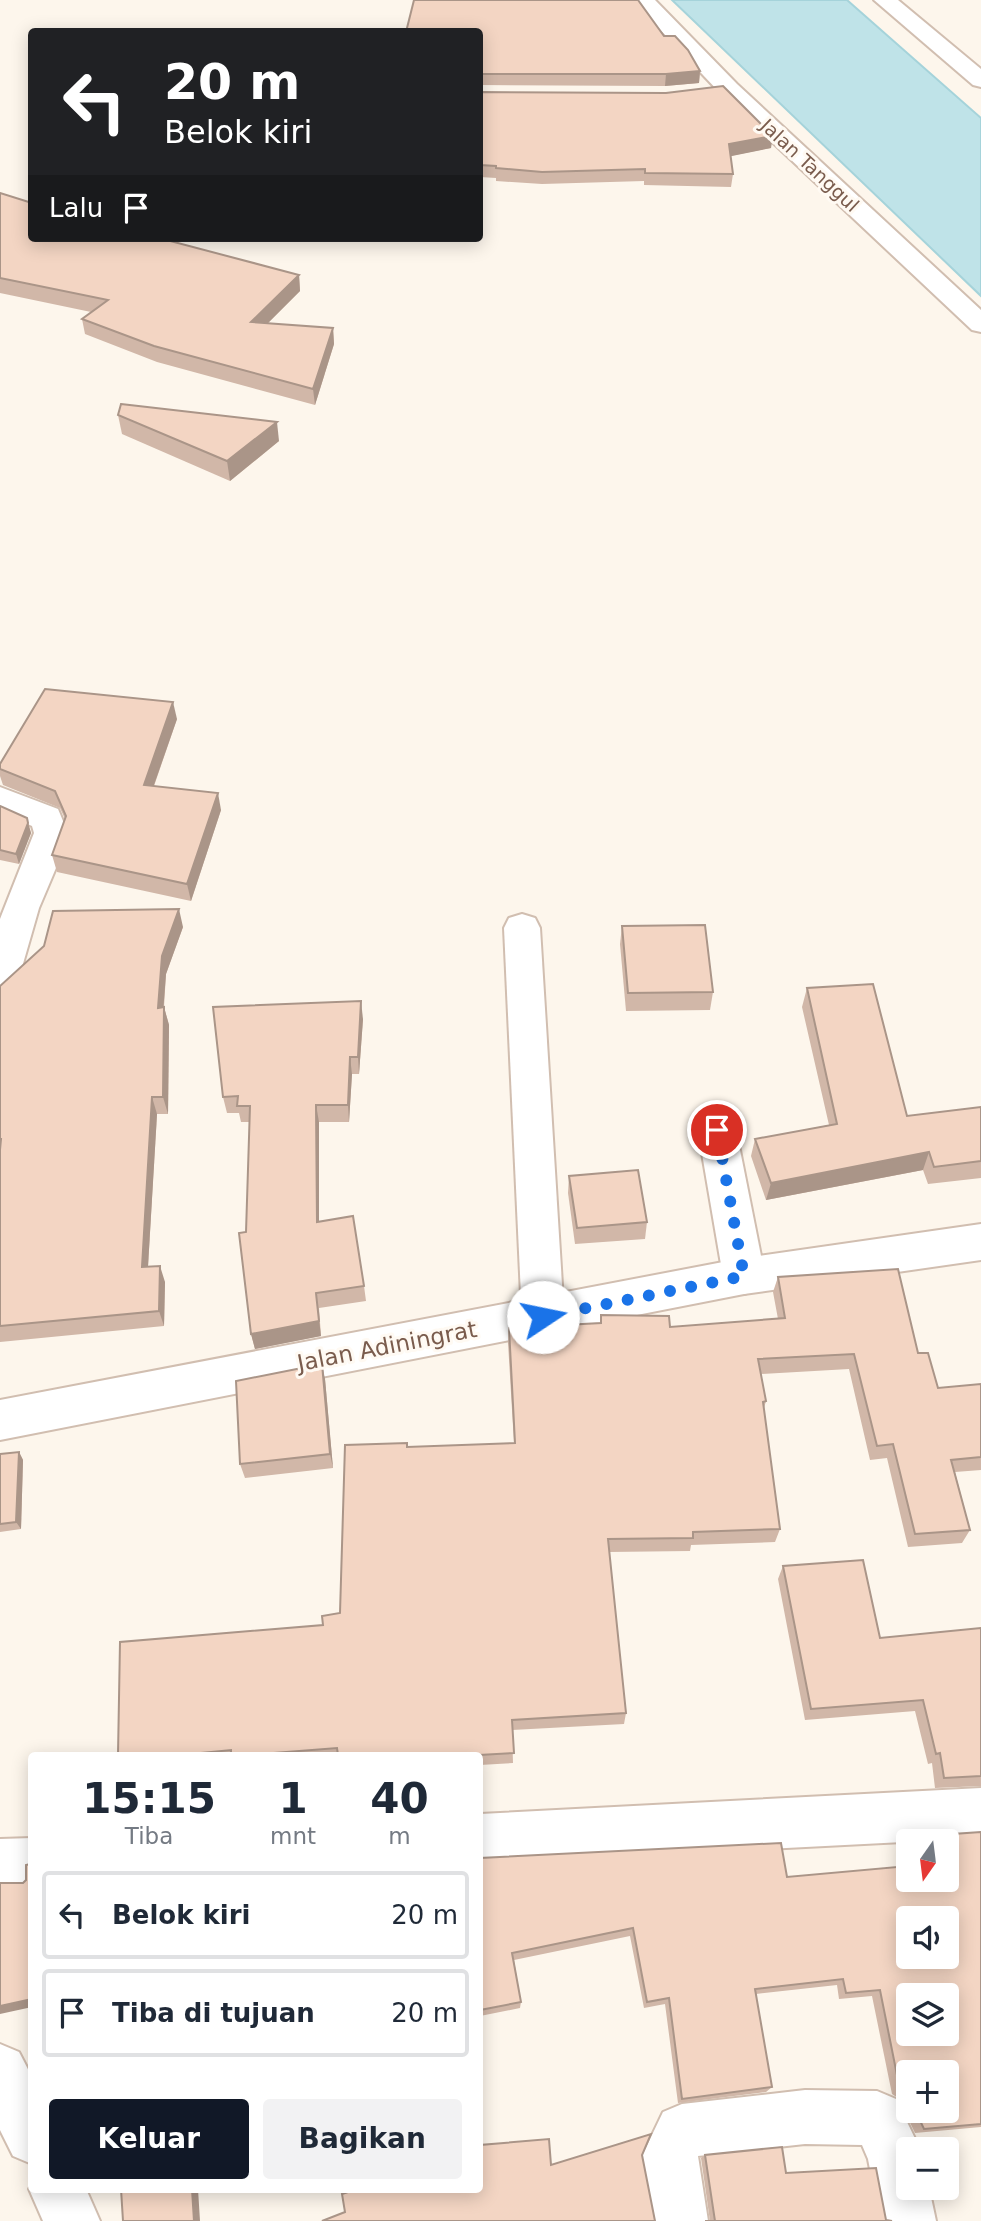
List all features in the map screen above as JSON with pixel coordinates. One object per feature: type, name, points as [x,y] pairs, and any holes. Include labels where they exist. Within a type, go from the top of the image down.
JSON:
[{"type":"street","name":"Jalan Tanggul","points":[[643,0],[729,89],[981,324]]},
{"type":"street","points":[[885,0],[981,79]]},
{"type":"street","points":[[703,92],[729,89]]},
{"type":"street","points":[[0,799],[46,818],[51,833],[47,849],[21,908],[0,981]]},
{"type":"street","points":[[522,928],[543,1317]]},
{"type":"street","points":[[717,1130],[744,1276]]},
{"type":"street","name":"Jalan Adiningrat","points":[[0,1420],[744,1276],[981,1242]]},
{"type":"street","points":[[483,1839],[981,1813]]},
{"type":"street","points":[[0,1864],[28,1863]]},
{"type":"street","points":[[0,2071],[28,2129]]},
{"type":"street","points":[[680,2221],[669,2158],[682,2131],[805,2117],[877,2118],[895,2154],[908,2221]]},
{"type":"street","points":[[59,2193],[72,2221]]},
{"type":"water","points":[[672,0],[847,0],[981,118],[981,296]]},
{"type":"building","points":[[414,0],[638,0],[664,36],[675,36],[688,50],[700,71],[666,74],[483,74],[483,28],[407,28]]},
{"type":"building","points":[[723,86],[773,136],[729,144],[733,174],[645,173],[645,169],[542,172],[483,165],[483,92],[666,93]]},
{"type":"building","points":[[0,193],[28,202],[28,242],[174,242],[299,275],[251,322],[333,328],[313,389],[154,346],[82,319],[108,300],[0,278]]},
{"type":"building","points":[[121,404],[277,422],[227,461],[118,415]]},
{"type":"building","points":[[45,689],[173,702],[144,785],[218,793],[187,884],[52,855],[66,816],[55,791],[0,769],[0,764]]},
{"type":"building","points":[[0,806],[27,818],[28,823],[16,854],[0,850]]},
{"type":"building","points":[[179,909],[162,956],[158,1008],[164,1007],[163,1097],[152,1097],[142,1267],[160,1266],[159,1311],[0,1326],[0,986],[44,946],[53,911]]},
{"type":"building","points":[[705,925],[713,992],[628,993],[622,926]]},
{"type":"building","points":[[873,984],[907,1116],[981,1107],[981,1161],[934,1167],[929,1152],[771,1183],[755,1139],[837,1124],[807,988]]},
{"type":"building","points":[[361,1001],[358,1057],[350,1057],[348,1105],[316,1105],[317,1222],[353,1216],[364,1286],[316,1293],[319,1321],[251,1334],[239,1233],[246,1232],[250,1106],[237,1106],[238,1096],[223,1097],[213,1007]]},
{"type":"building","points":[[638,1170],[647,1222],[577,1228],[569,1176]]},
{"type":"building","points":[[898,1269],[918,1353],[928,1353],[938,1388],[981,1384],[981,1457],[951,1460],[970,1530],[915,1534],[893,1444],[877,1446],[854,1354],[758,1359],[766,1401],[763,1402],[780,1529],[693,1532],[693,1538],[608,1539],[626,1713],[512,1720],[514,1753],[338,1752],[337,1748],[287,1752],[118,1752],[120,1642],[323,1625],[322,1616],[340,1613],[345,1445],[407,1443],[407,1447],[515,1443],[509,1328],[601,1323],[601,1315],[669,1316],[670,1327],[785,1318],[778,1277]]},
{"type":"building","points":[[322,1364],[330,1454],[240,1464],[236,1381]]},
{"type":"building","points":[[19,1452],[16,1522],[0,1524],[0,1454]]},
{"type":"building","points":[[863,1560],[880,1638],[981,1628],[981,1776],[944,1778],[940,1753],[936,1754],[923,1700],[811,1709],[783,1566]]},
{"type":"building","points":[[981,1832],[981,2124],[924,2129],[921,2123],[959,2123],[959,2060],[896,2060],[896,2070],[880,1990],[846,1993],[843,1979],[755,1989],[772,2087],[682,2099],[669,1998],[647,2002],[633,1928],[512,1953],[521,2002],[483,2009],[483,1858],[781,1843],[787,1877],[896,1867],[896,1892],[959,1892],[959,1834]]},
{"type":"building","points":[[26,1865],[28,2000],[0,2006],[0,1883],[23,1883],[26,1880]]},
{"type":"building","points":[[651,2134],[642,2155],[655,2221],[322,2221],[345,2212],[342,2194],[345,2193],[483,2193],[483,2145],[549,2139],[551,2165]]},
{"type":"building","points":[[782,2147],[786,2173],[876,2168],[886,2220],[892,2221],[715,2221],[705,2155]]},
{"type":"building","points":[[121,2193],[192,2193],[194,2221],[123,2221]]},
{"type":"route","points":[[543,1317],[744,1276],[717,1130]]}]
